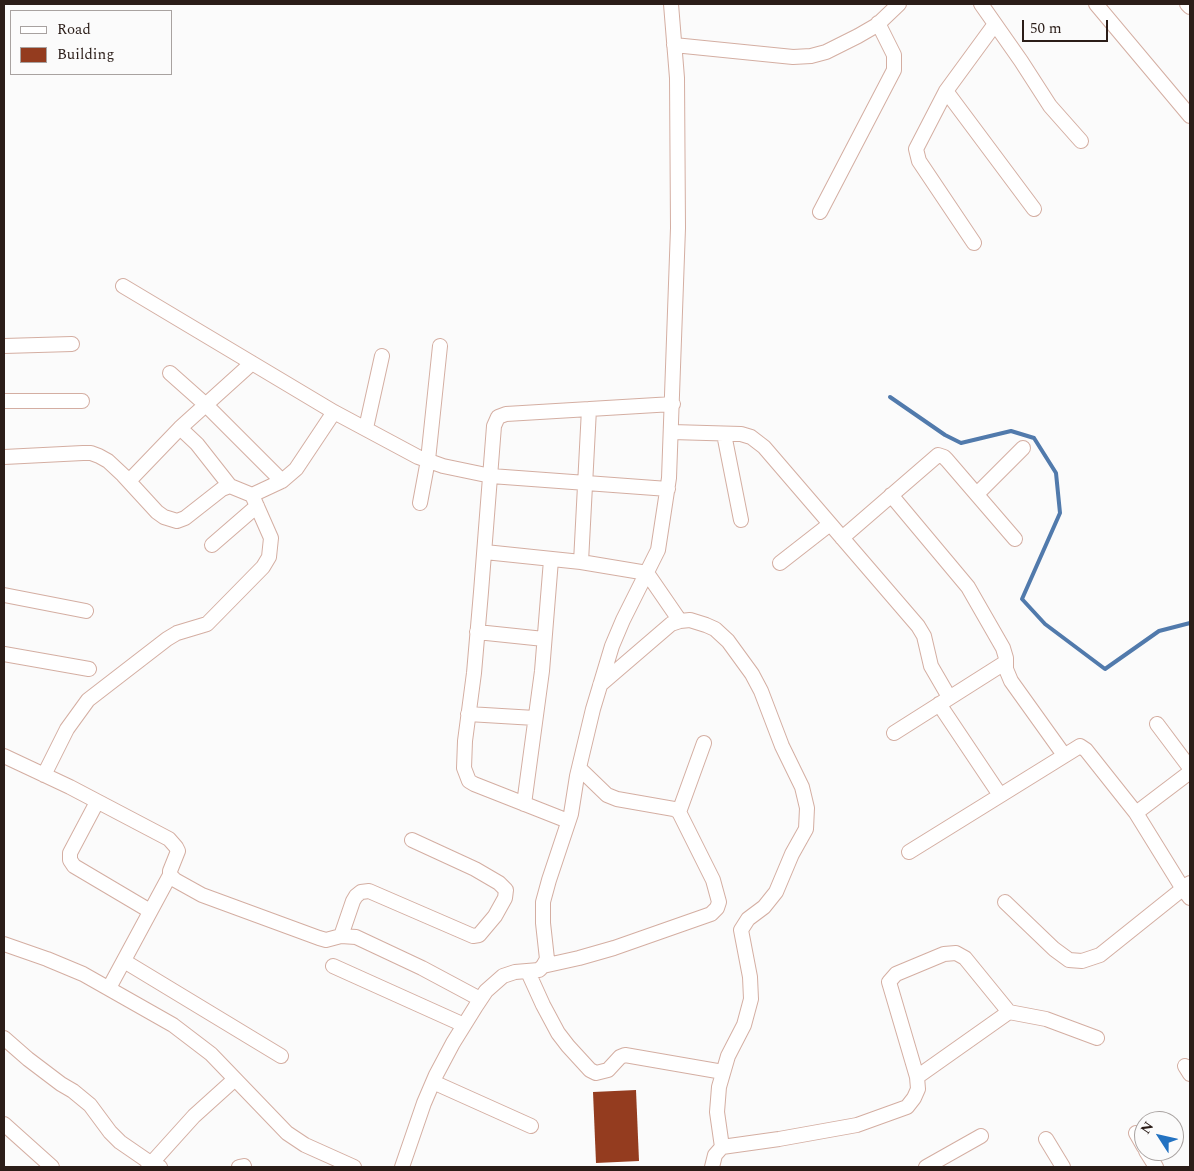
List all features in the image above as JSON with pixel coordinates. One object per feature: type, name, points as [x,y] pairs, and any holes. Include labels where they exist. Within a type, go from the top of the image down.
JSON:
[{"type":"street","points":[[402,1167],[433,1082],[453,1042],[480,999],[503,976],[515,972],[539,970],[547,959],[543,902],[568,821],[600,685],[623,620],[658,550],[668,490],[672,432],[678,228],[677,78],[671,4]]},
{"type":"street","points":[[674,45],[793,57],[810,56],[826,52],[858,36],[878,23],[898,4]]},
{"type":"street","points":[[981,4],[1050,106],[1081,141]]},
{"type":"street","points":[[1096,4],[1190,116]]},
{"type":"street","points":[[1187,4],[1190,7]]},
{"type":"street","points":[[820,212],[894,70],[894,55],[878,23]]},
{"type":"street","points":[[974,243],[916,156],[916,149],[919,140],[946,92],[995,24]]},
{"type":"street","points":[[946,92],[1034,209]]},
{"type":"street","points":[[123,286],[334,412],[392,444],[443,466],[491,476],[668,490]]},
{"type":"street","points":[[4,346],[72,344]]},
{"type":"street","points":[[420,503],[428,460],[440,346]]},
{"type":"street","points":[[366,428],[382,356]]},
{"type":"street","points":[[129,481],[180,428],[252,363]]},
{"type":"street","points":[[170,372],[282,481]]},
{"type":"street","points":[[4,401],[82,401]]},
{"type":"street","points":[[568,821],[469,781],[464,768],[465,741],[485,552],[494,426],[498,417],[506,414],[673,404]]},
{"type":"street","points":[[581,562],[589,409]]},
{"type":"street","points":[[212,545],[255,500],[296,469],[334,412]]},
{"type":"street","points":[[44,775],[67,729],[88,700],[167,639],[177,633],[207,624],[264,567],[269,556],[271,538],[255,500],[230,486],[197,444],[180,428]]},
{"type":"street","points":[[672,432],[741,434],[758,441],[922,631],[931,666],[944,700],[1000,796]]},
{"type":"street","points":[[724,434],[741,520]]},
{"type":"street","points":[[977,494],[1023,448]]},
{"type":"street","points":[[4,457],[91,453],[108,461],[157,512],[177,521],[185,518],[222,489],[230,486]]},
{"type":"street","points":[[842,538],[938,455],[944,457],[1015,539]]},
{"type":"street","points":[[891,495],[968,587],[1003,648],[1006,670],[1011,681],[1064,755]]},
{"type":"street","points":[[780,563],[830,524]]},
{"type":"street","points":[[485,552],[581,562],[647,573],[680,620]]},
{"type":"street","points":[[524,804],[542,671],[551,560]]},
{"type":"street","points":[[4,595],[86,611]]},
{"type":"street","points":[[600,685],[670,624],[680,620],[697,622],[715,629],[728,641],[752,674],[761,691],[782,746],[802,787],[807,808],[806,829],[792,854],[776,892],[764,907],[748,918],[741,930],[751,999],[744,1025],[728,1056],[717,1098],[722,1147]]},
{"type":"street","points":[[477,632],[544,639]]},
{"type":"street","points":[[4,654],[90,669]]},
{"type":"street","points":[[894,733],[1006,662]]},
{"type":"street","points":[[468,714],[535,718]]},
{"type":"street","points":[[1157,724],[1190,768]]},
{"type":"street","points":[[679,812],[704,743]]},
{"type":"street","points":[[909,852],[1064,755],[1076,748],[1083,747],[1136,813],[1188,890],[1100,955],[1082,961],[1069,960],[1054,949],[1005,902]]},
{"type":"street","points":[[4,756],[169,839],[176,847],[178,852],[170,875],[109,988]]},
{"type":"street","points":[[543,966],[614,948],[715,911],[719,902],[713,880],[679,812],[674,809],[617,799],[607,795],[579,768]]},
{"type":"street","points":[[1136,813],[1190,772]]},
{"type":"street","points":[[97,802],[70,853],[70,860],[74,866],[150,911]]},
{"type":"street","points":[[341,936],[353,901],[361,892],[369,891],[473,936],[479,935],[496,916],[505,898],[506,890],[499,882],[412,840]]},
{"type":"street","points":[[170,875],[175,880],[202,895],[318,938],[326,940],[341,936],[356,937],[422,968],[480,999]]},
{"type":"street","points":[[4,944],[83,974],[174,1026],[211,1054],[287,1133],[305,1144],[354,1167]]},
{"type":"street","points":[[712,1167],[715,1155],[722,1147],[779,1140],[856,1124],[907,1106],[914,1098],[918,1089],[917,1077],[889,982],[896,974],[944,954],[956,953],[965,958],[1008,1012],[1046,1019],[1098,1038]]},
{"type":"street","points":[[124,961],[281,1056]]},
{"type":"street","points":[[333,966],[464,1025]]},
{"type":"street","points":[[528,972],[558,1033],[590,1070],[596,1073],[608,1070],[620,1056],[625,1054],[723,1072]]},
{"type":"street","points":[[917,1077],[1008,1012]]},
{"type":"street","points":[[4,1038],[28,1059],[90,1105],[120,1142],[153,1166],[194,1116],[235,1078]]},
{"type":"street","points":[[433,1082],[531,1126]]},
{"type":"street","points":[[4,1124],[52,1167]]},
{"type":"street","points":[[926,1167],[981,1136]]},
{"type":"street","points":[[1046,1139],[1063,1167]]},
{"type":"building","points":[[636,1090],[639,1161],[596,1163],[593,1092]]},
{"type":"waterway","points":[[890,397],[945,435],[961,443],[1011,431],[1034,438],[1056,473],[1060,513],[1022,599],[1045,624],[1105,669],[1159,631],[1190,623]]}]
